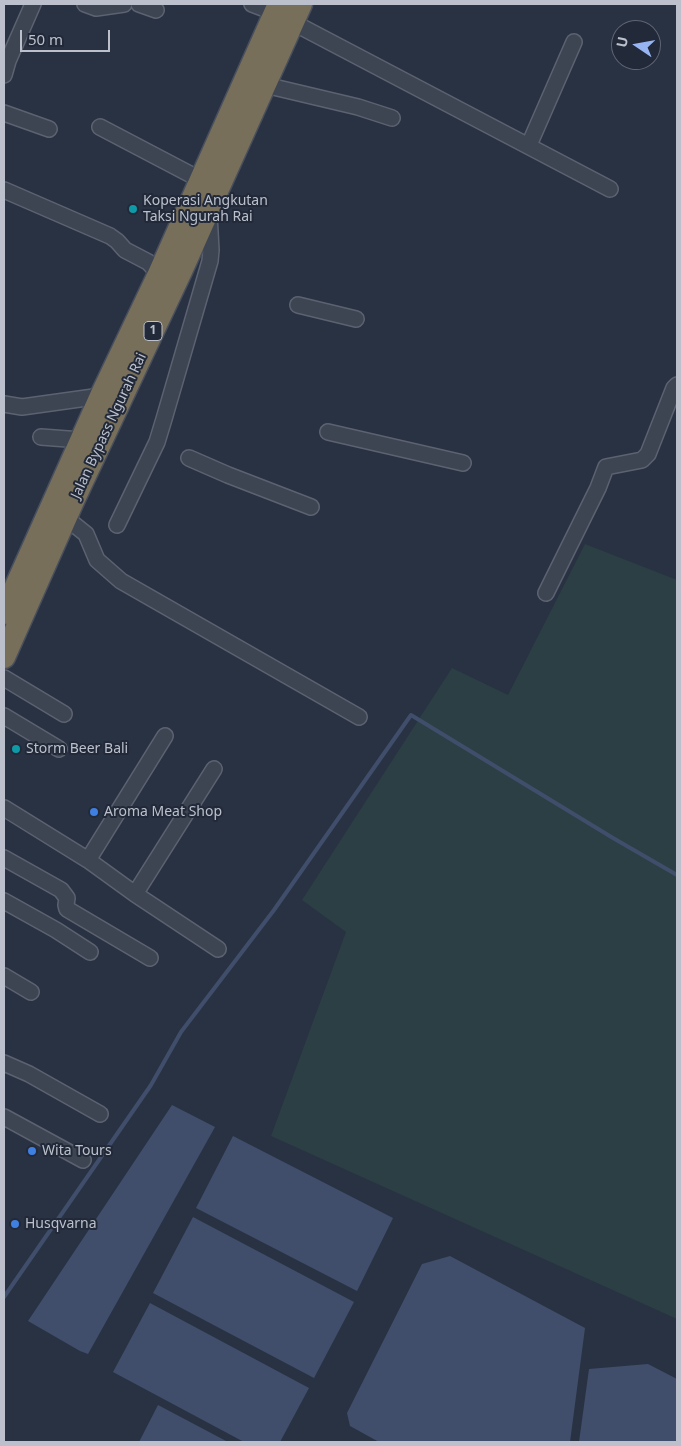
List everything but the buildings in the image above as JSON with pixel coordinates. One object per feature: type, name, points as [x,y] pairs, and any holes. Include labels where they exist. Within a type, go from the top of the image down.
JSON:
[{"type":"highway","name":"Jalan Bypass Ngurah Rai","points":[[4,657],[66,518],[159,274],[201,180],[273,7]]},
{"type":"highway","name":"Jalan Bypass Ngurah Rai","points":[[4,613],[101,396],[120,379],[209,210],[296,13]]},
{"type":"street","points":[[4,75],[8,61],[33,4]]},
{"type":"street","points":[[85,4],[96,8],[124,4]]},
{"type":"street","points":[[139,4],[156,10]]},
{"type":"street","points":[[252,4],[273,7]]},
{"type":"street","points":[[296,13],[610,189]]},
{"type":"street","points":[[529,145],[574,42]]},
{"type":"street","points":[[265,85],[358,107],[392,118]]},
{"type":"street","points":[[4,113],[49,129]]},
{"type":"street","points":[[100,127],[201,180]]},
{"type":"street","points":[[4,190],[110,236],[125,250],[146,259],[159,274]]},
{"type":"street","points":[[117,525],[158,442],[210,261],[209,210]]},
{"type":"street","points":[[298,305],[356,319]]},
{"type":"street","points":[[546,592],[598,488],[606,467],[642,460],[648,454],[674,388],[677,385]]},
{"type":"street","points":[[4,404],[22,407],[101,396]]},
{"type":"street","points":[[328,432],[463,463]]},
{"type":"street","points":[[41,437],[81,440]]},
{"type":"street","points":[[190,458],[311,507]]},
{"type":"street","points":[[66,518],[86,534],[97,560],[122,581],[359,717]]},
{"type":"street","points":[[4,678],[64,714]]},
{"type":"street","points":[[4,716],[60,749]]},
{"type":"street","points":[[88,860],[165,736]]},
{"type":"street","points":[[135,894],[214,769]]},
{"type":"street","points":[[4,808],[88,860],[135,894],[218,949]]},
{"type":"street","points":[[4,858],[61,890],[67,898],[67,908],[150,958]]},
{"type":"street","points":[[4,901],[56,930],[90,952]]},
{"type":"street","points":[[4,976],[31,992]]},
{"type":"street","points":[[4,1063],[29,1074],[100,1114]]},
{"type":"street","points":[[4,1117],[83,1160]]},
{"type":"green space","points":[[585,544],[677,580],[677,1319],[271,1136],[346,932],[302,900],[452,668],[508,695]]},
{"type":"water","points":[[172,1105],[215,1127],[88,1354],[28,1321]]},
{"type":"water","points":[[233,1136],[393,1218],[357,1291],[196,1208]]},
{"type":"water","points":[[193,1217],[354,1302],[314,1378],[153,1293]]},
{"type":"water","points":[[450,1256],[585,1328],[570,1442],[379,1442],[350,1426],[347,1413],[422,1264]]},
{"type":"water","points":[[150,1303],[309,1388],[280,1442],[244,1442],[113,1372]]},
{"type":"water","points":[[648,1364],[677,1379],[677,1442],[579,1442],[589,1369]]},
{"type":"water","points":[[158,1405],[228,1442],[139,1442]]},
{"type":"waterway","points":[[4,1297],[151,1085],[181,1032],[274,910],[411,715],[677,875]]},
{"type":"place","name":"Koperasi Angkutan Taksi Ngurah Rai","points":[[133,209]]},
{"type":"place","name":"Storm Beer Bali","points":[[16,749]]},
{"type":"place","name":"Aroma Meat Shop","points":[[94,812]]},
{"type":"place","name":"Wita Tours","points":[[32,1151]]},
{"type":"place","name":"Husqvarna","points":[[15,1224]]}]
